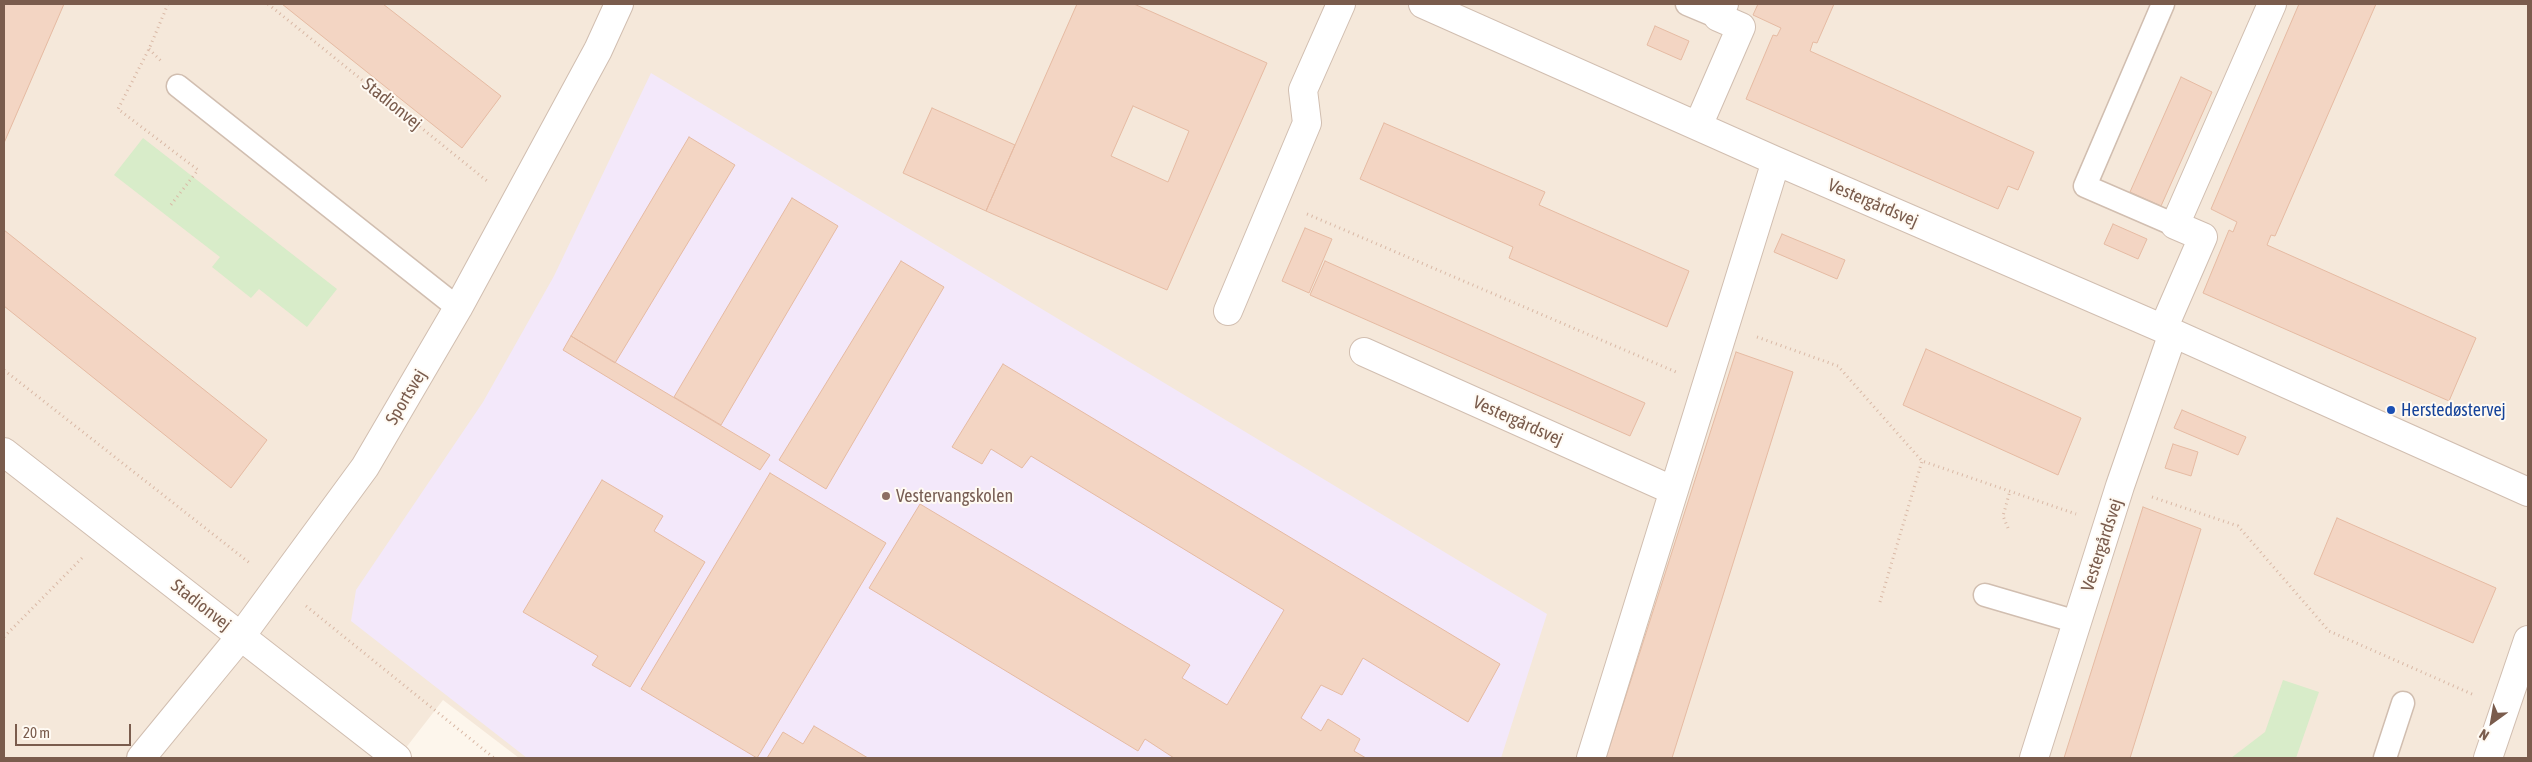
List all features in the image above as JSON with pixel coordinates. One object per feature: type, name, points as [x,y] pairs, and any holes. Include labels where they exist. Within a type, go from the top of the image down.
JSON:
[{"type":"street","name":"Sportsvej","points":[[141,758],[241,636],[364,467],[458,308],[598,50],[619,4]]},
{"type":"street","points":[[1228,311],[1306,123],[1303,90],[1341,4]]},
{"type":"street","name":"Vestergårdsvej","points":[[1423,4],[1776,161],[2168,331],[2528,492]]},
{"type":"street","points":[[2174,225],[2272,4]]},
{"type":"street","points":[[1698,126],[1741,27],[1721,10]]},
{"type":"street","points":[[1590,758],[1776,161]]},
{"type":"street","name":"Vestergårdsvej","points":[[2034,758],[2168,331],[2203,237],[2174,225]]},
{"type":"street","name":"Vestergårdsvej","points":[[1364,352],[1672,490]]},
{"type":"street","name":"Stadionvej","points":[[4,452],[397,758]]},
{"type":"street","points":[[2488,758],[2528,640]]},
{"type":"lane","points":[[1687,4],[1721,10]]},
{"type":"lane","points":[[2163,4],[2085,186],[2174,225]]},
{"type":"lane","points":[[178,86],[458,308]]},
{"type":"lane","points":[[1985,595],[2077,622]]},
{"type":"lane","points":[[2385,758],[2403,703]]},
{"type":"path","name":"Stadionvej","points":[[268,4],[515,204]]},
{"type":"path","points":[[1274,200],[1706,385]]},
{"type":"path","points":[[1726,326],[1838,366],[1922,461],[2108,524]]},
{"type":"path","points":[[1880,602],[1922,461]]},
{"type":"path","points":[[2120,486],[2238,526],[2329,631],[2504,709]]},
{"type":"path","points":[[2008,528],[2003,516],[2010,491]]},
{"type":"path","points":[[4,637],[108,532]]},
{"type":"shaded area","points":[[4,4],[2528,4],[2528,758],[519,758],[443,700],[398,758],[4,758]]},
{"type":"shaded area","name":"Vestervangskolen","points":[[651,73],[1547,614],[1501,758],[527,758],[351,621],[356,590],[483,402],[554,276]]},
{"type":"green space","points":[[143,138],[337,289],[307,327],[259,289],[251,298],[212,267],[220,257],[114,175]]},
{"type":"green space","points":[[2283,680],[2319,692],[2296,758],[2231,758],[2265,732]]},
{"type":"building","points":[[4,4],[64,4],[4,143]]},
{"type":"building","points":[[282,4],[383,4],[501,96],[462,148]]},
{"type":"building","points":[[1077,4],[1134,4],[1267,63],[1167,290],[986,211]],"holes":[[[1133,106],[1189,131],[1168,182],[1111,156]]]},
{"type":"building","points":[[1758,4],[1834,4],[1817,43],[1813,42],[1810,51],[2034,152],[2018,190],[2008,186],[1998,209],[1746,99],[1773,35],[1777,36],[1781,28],[1753,15]]},
{"type":"building","points":[[2299,4],[2376,4],[2275,236],[2271,235],[2267,245],[2476,338],[2449,401],[2203,293],[2229,230],[2233,232],[2237,222],[2211,209]]},
{"type":"building","points":[[1655,26],[1689,41],[1681,60],[1647,45]]},
{"type":"building","points":[[2181,77],[2212,92],[2161,206],[2130,192]]},
{"type":"building","points":[[932,108],[1015,145],[986,211],[903,173]]},
{"type":"building","points":[[1384,123],[1545,192],[1539,205],[1689,271],[1667,327],[1509,258],[1513,247],[1360,179]]},
{"type":"building","points":[[689,137],[735,165],[615,363],[571,336]]},
{"type":"building","points":[[792,198],[838,226],[721,425],[674,397]]},
{"type":"building","points":[[2113,224],[2147,239],[2138,259],[2104,244]]},
{"type":"building","points":[[1305,228],[1332,239],[1309,293],[1282,281]]},
{"type":"building","points":[[4,230],[267,440],[231,488],[4,306]]},
{"type":"building","points":[[1782,234],[1845,260],[1837,279],[1774,252]]},
{"type":"building","points":[[901,261],[944,287],[826,489],[779,460]]},
{"type":"building","points":[[1325,261],[1645,403],[1630,436],[1310,295]]},
{"type":"building","points":[[571,336],[770,455],[760,470],[563,350]]},
{"type":"building","points":[[1926,349],[2081,418],[2058,475],[1903,405]]},
{"type":"building","points":[[1736,352],[1793,372],[1672,758],[1606,758]]},
{"type":"building","points":[[1003,364],[1500,664],[1468,722],[1363,658],[1342,695],[1321,685],[1301,718],[1321,731],[1328,719],[1360,739],[1354,751],[1366,758],[1174,758],[1145,739],[1138,751],[869,588],[920,504],[1190,665],[1182,678],[1227,705],[1284,610],[1031,456],[1022,468],[991,449],[982,464],[952,447]]},
{"type":"building","points":[[2182,410],[2246,437],[2238,455],[2174,428]]},
{"type":"building","points":[[2173,444],[2198,452],[2191,476],[2165,468]]},
{"type":"building","points":[[770,473],[886,543],[757,758],[641,689]]},
{"type":"building","points":[[602,480],[663,516],[654,531],[705,562],[630,687],[592,665],[598,656],[523,612]]},
{"type":"building","points":[[2143,507],[2201,529],[2130,758],[2064,758]]},
{"type":"building","points":[[2337,518],[2496,588],[2473,643],[2314,574]]},
{"type":"building","points":[[814,726],[868,758],[767,758],[783,732],[803,744]]},
{"type":"place","name":"Herstedøstervej","points":[[2391,410]]},
{"type":"place","name":"Vestervangskolen","points":[[886,496]]}]
